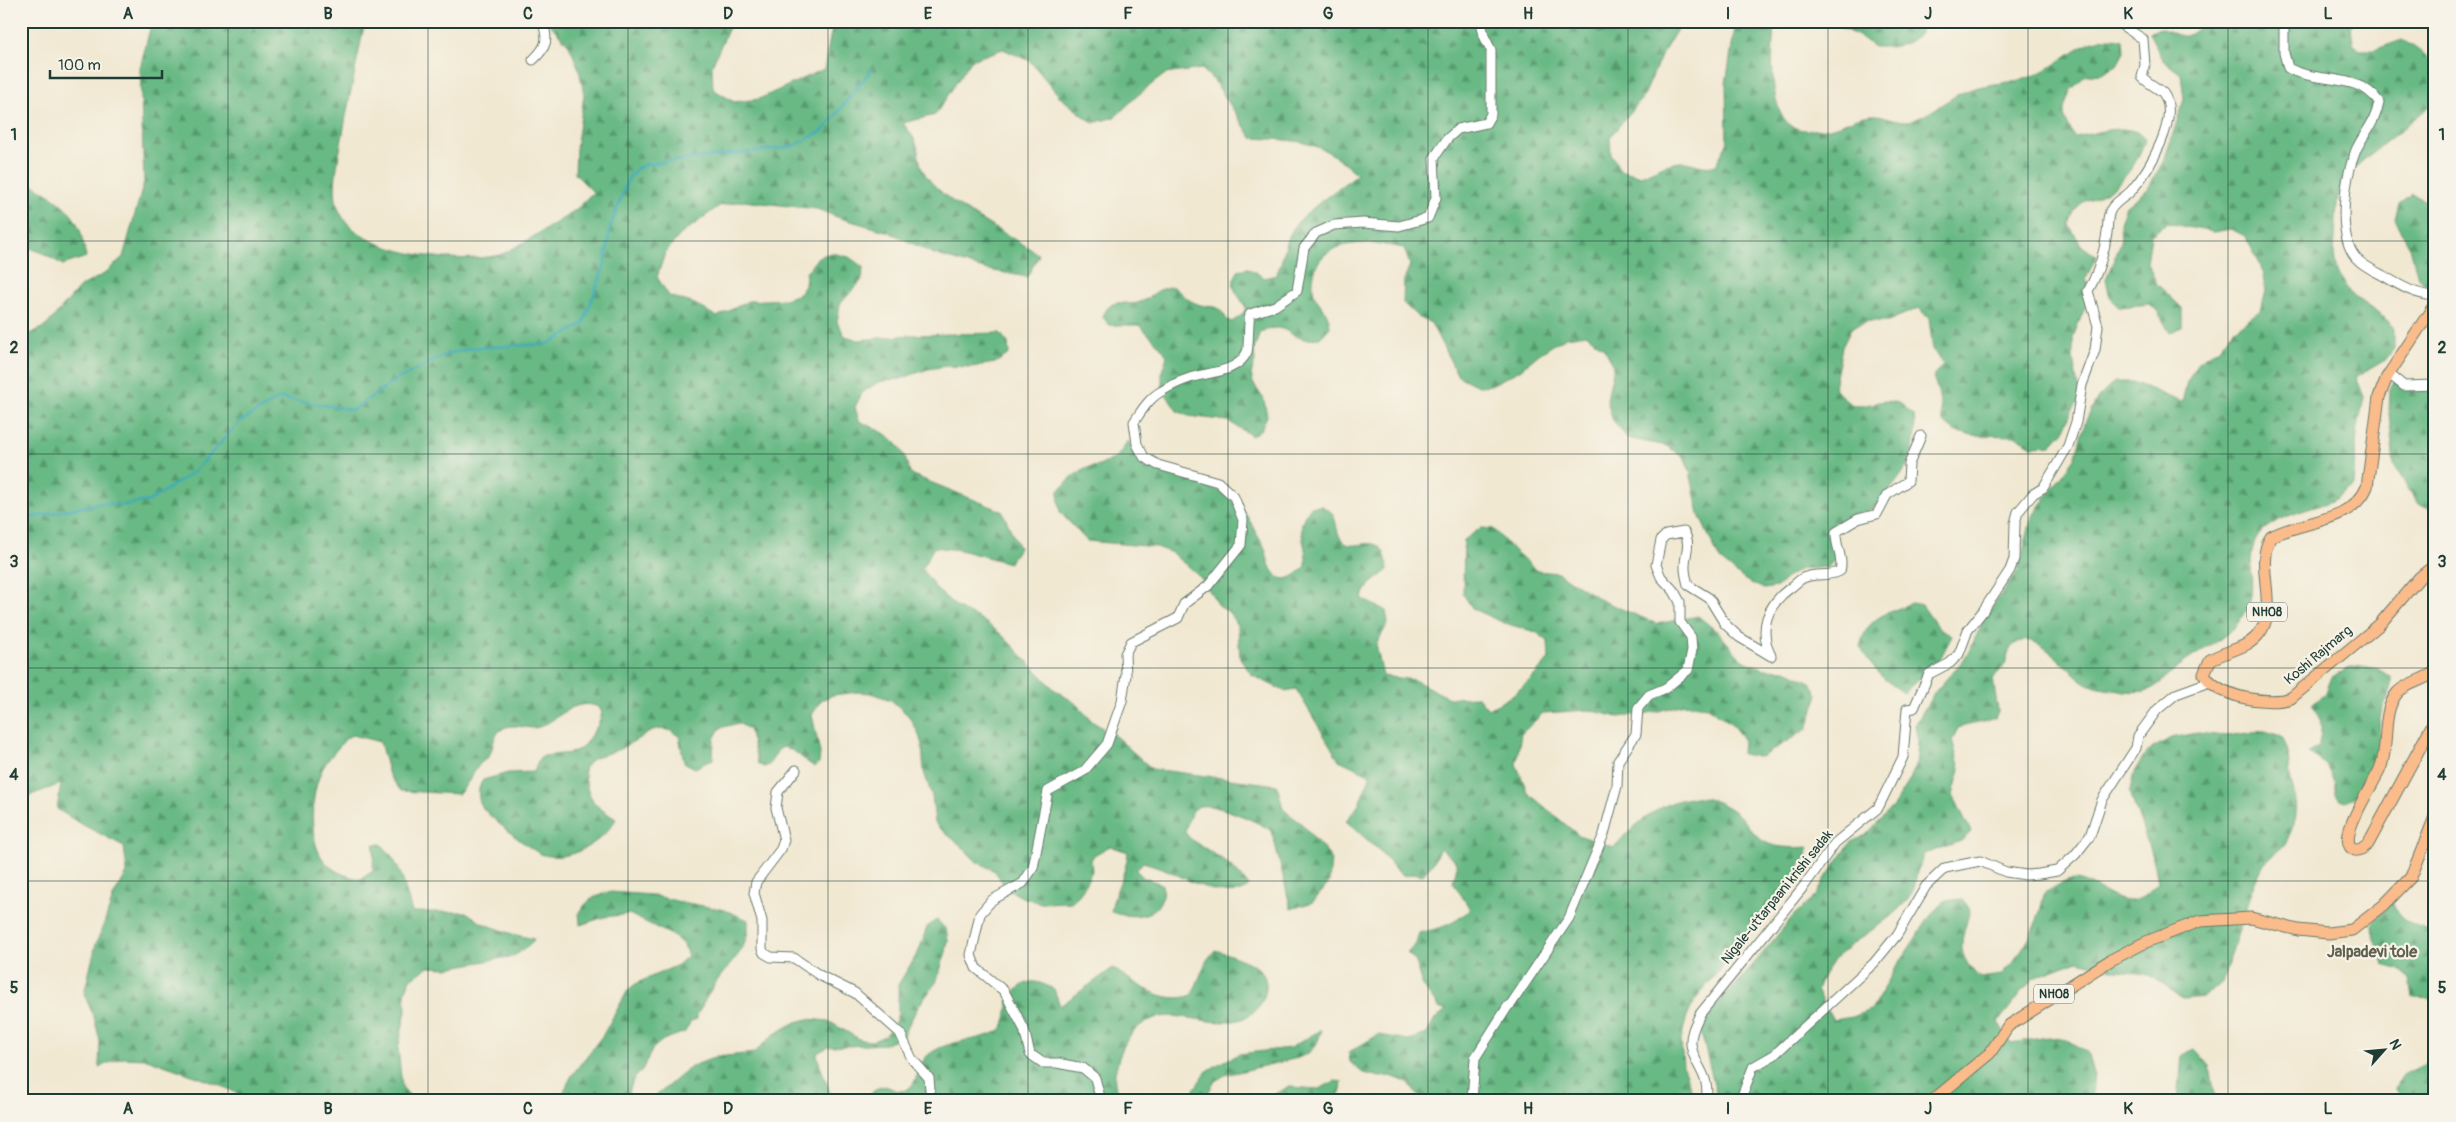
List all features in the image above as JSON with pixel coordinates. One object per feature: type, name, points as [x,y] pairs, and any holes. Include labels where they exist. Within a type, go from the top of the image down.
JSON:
[{"type":"main road","name":"NH08","points":[[2208,682],[2204,674],[2210,660],[2250,642],[2264,626],[2267,609],[2265,555],[2266,544],[2272,536],[2346,511],[2363,497],[2368,481],[2379,397],[2389,374],[2435,304]]},
{"type":"main road","name":"Koshi Rajmarg","points":[[2208,682],[2232,694],[2252,700],[2281,701],[2297,694],[2354,644],[2379,625],[2420,577],[2435,564]]},
{"type":"main road","points":[[2435,672],[2399,690],[2392,700],[2381,768],[2356,814],[2347,837],[2350,846],[2354,850],[2360,850],[2368,844],[2435,720]]},
{"type":"main road","name":"NH08","points":[[1932,1101],[1990,1054],[2008,1026],[2109,960],[2146,942],[2200,921],[2251,918],[2298,930],[2328,934],[2352,930],[2384,905],[2411,877],[2435,817]]},
{"type":"street","points":[[532,60],[543,51],[547,43],[542,21]]},
{"type":"street","points":[[1101,1101],[1095,1078],[1083,1068],[1057,1063],[1043,1063],[1030,1054],[1024,1029],[1004,991],[976,968],[971,955],[980,914],[992,900],[1023,884],[1033,868],[1048,792],[1084,771],[1107,744],[1122,701],[1126,674],[1125,654],[1131,642],[1178,618],[1184,604],[1208,586],[1241,545],[1243,520],[1234,497],[1218,482],[1158,465],[1144,457],[1137,444],[1134,422],[1147,403],[1161,391],[1189,378],[1222,372],[1242,359],[1248,351],[1247,334],[1250,314],[1275,306],[1297,291],[1304,248],[1316,233],[1334,225],[1362,223],[1398,226],[1428,218],[1436,198],[1434,158],[1447,139],[1458,129],[1486,123],[1491,114],[1491,50],[1484,36],[1481,21]]},
{"type":"street","name":"Nigale-uttarpaani krishi sadak","points":[[1706,1101],[1707,1083],[1691,1044],[1692,1032],[1700,1014],[1804,886],[1836,843],[1878,808],[1903,757],[1907,709],[1914,708],[1929,674],[1950,662],[1958,654],[1968,630],[2010,570],[2014,559],[2015,523],[2018,512],[2033,494],[2043,488],[2068,446],[2076,422],[2082,385],[2095,350],[2098,326],[2088,291],[2095,279],[2105,243],[2110,210],[2118,200],[2131,192],[2153,160],[2169,114],[2167,102],[2162,91],[2151,86],[2142,77],[2145,65],[2143,39],[2123,26],[2119,21]]},
{"type":"street","points":[[2284,21],[2284,53],[2288,68],[2300,74],[2348,81],[2372,91],[2379,102],[2376,119],[2357,148],[2345,192],[2344,214],[2348,238],[2356,258],[2375,271],[2412,291],[2422,295],[2435,296]]},
{"type":"street","points":[[2389,374],[2404,386],[2435,385]]},
{"type":"street","points":[[1472,1101],[1475,1058],[1508,1006],[1569,918],[1604,834],[1617,786],[1618,761],[1636,734],[1638,708],[1648,695],[1666,688],[1688,670],[1692,650],[1691,637],[1680,622],[1680,602],[1674,591],[1660,577],[1656,565],[1661,540],[1666,535],[1684,532],[1689,550],[1684,567],[1688,585],[1709,598],[1724,624],[1739,637],[1771,656],[1763,635],[1767,619],[1776,598],[1805,577],[1833,575],[1840,571],[1842,566],[1835,542],[1836,532],[1858,519],[1877,514],[1887,495],[1908,481],[1909,464],[1921,436]]},
{"type":"street","points":[[1740,1101],[1753,1068],[1774,1055],[1874,963],[1897,935],[1926,886],[1945,868],[1980,862],[2006,872],[2026,875],[2039,874],[2057,871],[2075,856],[2090,836],[2102,800],[2136,748],[2138,736],[2157,710],[2176,694],[2208,682]]},
{"type":"street","points":[[796,770],[778,792],[776,808],[784,840],[781,849],[756,882],[754,893],[762,921],[762,949],[764,953],[771,957],[794,958],[819,975],[855,993],[900,1033],[912,1059],[929,1078],[931,1101]]},
{"type":"green space","points":[[152,21],[365,21],[337,166],[335,189],[337,204],[346,221],[361,235],[382,245],[432,257],[480,258],[505,253],[574,211],[593,192],[575,174],[576,149],[584,95],[579,69],[569,45],[547,21],[732,21],[712,65],[713,89],[734,102],[759,99],[824,69],[831,33],[838,21],[1682,21],[1661,56],[1644,96],[1610,137],[1611,154],[1620,170],[1641,176],[1662,166],[1680,162],[1704,166],[1716,165],[1727,143],[1726,83],[1735,28],[1734,21],[1774,21],[1773,81],[1780,112],[1787,123],[1798,129],[1807,130],[1830,128],[1860,117],[1872,115],[1904,121],[1917,119],[1966,91],[2033,76],[2090,42],[2112,38],[2123,40],[2124,52],[2117,65],[2102,74],[2086,75],[2070,91],[2064,108],[2064,116],[2074,137],[2120,129],[2138,133],[2146,138],[2140,153],[2127,174],[2108,191],[2079,205],[2069,225],[2081,245],[2096,256],[2086,279],[2090,295],[2073,337],[2073,358],[2080,400],[2071,412],[2064,431],[2051,445],[2032,446],[2016,436],[1972,435],[1956,432],[1943,422],[1938,391],[1933,376],[1943,364],[1933,350],[1929,319],[1919,308],[1888,321],[1869,321],[1852,327],[1842,347],[1834,387],[1851,404],[1865,406],[1888,401],[1902,405],[1914,415],[1915,438],[1910,457],[1901,475],[1880,503],[1844,520],[1837,527],[1835,538],[1836,558],[1828,567],[1801,569],[1790,575],[1777,587],[1764,589],[1745,580],[1720,560],[1699,515],[1690,471],[1684,458],[1667,446],[1627,438],[1612,419],[1607,400],[1614,366],[1604,348],[1586,334],[1566,337],[1539,354],[1520,370],[1491,385],[1478,386],[1458,376],[1431,323],[1418,317],[1403,303],[1404,280],[1410,265],[1404,248],[1359,244],[1331,250],[1321,259],[1315,271],[1313,289],[1316,298],[1327,315],[1330,327],[1320,338],[1304,339],[1279,328],[1260,332],[1254,350],[1255,361],[1251,374],[1253,383],[1264,400],[1267,416],[1261,429],[1252,436],[1228,421],[1189,416],[1177,411],[1162,388],[1162,371],[1167,356],[1140,325],[1109,325],[1103,317],[1105,311],[1116,303],[1137,303],[1167,287],[1173,287],[1193,302],[1216,307],[1227,320],[1232,322],[1242,315],[1246,308],[1234,285],[1235,276],[1239,270],[1248,268],[1265,278],[1276,275],[1288,240],[1297,223],[1357,174],[1332,154],[1320,148],[1296,141],[1252,138],[1215,82],[1202,69],[1165,74],[1138,95],[1115,117],[1093,123],[1061,98],[1030,61],[1003,49],[971,60],[935,115],[903,123],[916,143],[922,169],[931,182],[944,195],[1039,255],[1027,277],[984,269],[934,254],[889,232],[840,218],[817,209],[743,201],[719,206],[680,235],[665,253],[657,277],[669,296],[695,304],[717,317],[748,301],[785,299],[799,294],[805,286],[806,273],[818,257],[831,253],[849,257],[863,267],[862,280],[840,304],[837,322],[845,336],[859,340],[910,335],[1000,333],[1008,343],[1009,354],[995,363],[971,367],[947,366],[928,369],[900,379],[878,382],[862,393],[855,407],[859,421],[887,435],[899,446],[910,474],[1002,511],[1019,548],[1009,563],[960,550],[934,547],[922,569],[937,590],[958,608],[982,620],[1002,635],[1055,690],[1075,703],[1093,722],[1114,735],[1152,769],[1277,785],[1283,809],[1302,824],[1331,858],[1329,883],[1313,902],[1291,909],[1272,831],[1234,813],[1211,806],[1202,806],[1196,808],[1192,813],[1185,832],[1194,842],[1224,861],[1242,877],[1249,886],[1241,891],[1231,893],[1209,889],[1143,862],[1136,870],[1144,878],[1162,884],[1162,895],[1159,903],[1154,909],[1139,915],[1129,916],[1111,912],[1128,852],[1110,846],[1094,855],[1091,860],[1092,871],[1080,894],[1071,902],[1041,903],[1022,897],[1006,888],[995,871],[977,862],[938,827],[935,822],[932,796],[924,772],[922,745],[918,732],[908,715],[891,700],[871,693],[859,692],[833,695],[821,700],[812,715],[820,753],[819,763],[815,767],[792,750],[783,747],[778,750],[769,765],[764,767],[758,764],[749,729],[738,723],[720,728],[714,739],[713,759],[695,768],[684,762],[679,736],[669,730],[655,729],[620,749],[592,759],[584,769],[589,794],[601,809],[616,819],[603,835],[586,848],[565,855],[554,856],[544,855],[531,848],[487,813],[481,805],[479,797],[480,786],[483,780],[508,773],[534,772],[539,759],[544,756],[570,753],[582,748],[598,725],[602,713],[599,707],[582,705],[574,707],[539,727],[513,726],[503,729],[495,738],[489,756],[479,765],[459,794],[401,791],[389,775],[380,742],[352,735],[346,738],[326,763],[315,792],[312,815],[313,827],[318,849],[326,863],[340,873],[361,879],[373,871],[374,844],[381,844],[388,851],[397,867],[412,912],[466,912],[482,923],[512,934],[534,939],[530,945],[514,956],[447,968],[428,967],[410,980],[405,992],[406,1011],[398,1048],[402,1087],[414,1101],[253,1101],[220,1085],[147,1059],[122,1058],[99,1067],[100,1041],[94,1017],[84,994],[96,944],[114,895],[127,873],[124,846],[79,823],[57,809],[61,784],[25,797],[21,802],[21,338],[46,326],[80,287],[104,274],[123,257],[144,182],[140,68]]},
{"type":"green space","points":[[1826,21],[1921,21],[1920,34],[1905,44],[1890,47],[1874,47],[1861,37]]},
{"type":"green space","points":[[2209,21],[2356,21],[2351,26],[2353,44],[2360,50],[2374,50],[2402,40],[2427,59],[2436,74],[2435,94],[2430,106],[2361,162],[2342,184],[2337,202],[2334,255],[2337,272],[2353,296],[2389,321],[2394,329],[2394,349],[2386,359],[2356,377],[2364,397],[2357,432],[2353,486],[2331,501],[2280,519],[2263,531],[2257,538],[2252,553],[2250,601],[2246,612],[2239,622],[2222,638],[2177,667],[2151,689],[2140,692],[2104,689],[2093,686],[2084,681],[2037,643],[2027,640],[2012,646],[2005,664],[1993,679],[1998,711],[1995,718],[1958,728],[1952,740],[1960,769],[1953,795],[1971,832],[1961,841],[1924,854],[1917,872],[1914,889],[1903,905],[1890,917],[1847,948],[1824,973],[1817,990],[1833,1020],[1853,1017],[1872,1009],[1895,969],[1931,915],[1944,901],[1962,899],[1970,909],[1963,938],[1963,953],[1971,969],[1980,978],[2002,975],[2017,957],[2029,937],[2042,905],[2044,893],[2062,883],[2077,880],[2123,900],[2132,901],[2141,898],[2158,883],[2155,865],[2130,792],[2133,775],[2148,751],[2171,738],[2198,733],[2225,736],[2265,731],[2282,736],[2288,752],[2290,777],[2296,800],[2294,824],[2285,845],[2264,864],[2254,884],[2222,982],[2203,997],[2184,999],[2146,973],[2116,970],[2078,961],[2033,978],[1998,1022],[2011,1043],[2048,1037],[2067,1040],[2088,1053],[2094,1073],[2091,1101],[1774,1101],[1753,1099],[1738,1094],[1725,1097],[1716,1093],[1701,1031],[1708,1014],[1743,977],[1794,915],[1816,896],[1827,876],[1851,842],[1866,835],[1894,805],[1910,780],[1916,764],[1918,742],[1915,725],[1934,693],[1966,657],[1986,616],[2018,571],[2032,516],[2075,458],[2086,420],[2098,398],[2114,382],[2133,382],[2182,402],[2187,382],[2198,362],[2219,348],[2233,330],[2261,310],[2266,291],[2261,266],[2245,236],[2231,229],[2213,232],[2167,223],[2151,235],[2147,263],[2157,284],[2182,308],[2182,327],[2170,333],[2158,312],[2150,304],[2120,307],[2110,298],[2106,279],[2121,242],[2120,223],[2126,206],[2148,189],[2165,158],[2184,99],[2181,74],[2164,61],[2149,33],[2160,28],[2177,35],[2186,36]]},
{"type":"green space","points":[[21,178],[55,199],[70,213],[80,230],[86,257],[63,265],[41,252],[21,245]]},
{"type":"green space","points":[[2412,194],[2435,208],[2435,288],[2431,289],[2418,278],[2410,247],[2395,219],[2399,204]]},
{"type":"green space","points":[[2397,375],[2418,389],[2435,386],[2435,512],[2418,504],[2394,466],[2389,413],[2390,389]]},
{"type":"green space","points":[[1128,441],[1141,465],[1204,484],[1232,500],[1243,511],[1263,544],[1271,569],[1281,578],[1293,577],[1306,566],[1302,522],[1311,507],[1322,506],[1332,513],[1339,536],[1349,545],[1369,544],[1381,548],[1388,570],[1370,584],[1362,597],[1367,602],[1386,611],[1388,623],[1376,645],[1383,676],[1414,680],[1449,698],[1478,697],[1488,709],[1522,688],[1549,659],[1548,641],[1536,632],[1504,623],[1473,609],[1463,594],[1464,540],[1481,528],[1494,529],[1508,545],[1537,571],[1558,573],[1603,601],[1657,624],[1698,616],[1719,633],[1742,660],[1765,669],[1786,670],[1809,681],[1818,694],[1807,729],[1761,757],[1742,754],[1743,739],[1731,723],[1707,707],[1684,704],[1655,712],[1619,717],[1589,710],[1543,713],[1521,734],[1516,764],[1528,793],[1578,835],[1614,847],[1655,811],[1670,803],[1702,798],[1719,803],[1736,813],[1757,836],[1771,845],[1797,848],[1809,847],[1805,858],[1776,901],[1697,997],[1687,1016],[1681,1039],[1683,1067],[1692,1091],[1689,1101],[1422,1101],[1409,1083],[1391,1076],[1380,1077],[1363,1073],[1350,1062],[1349,1052],[1378,1035],[1409,1040],[1427,1034],[1434,1020],[1447,1009],[1440,1009],[1427,992],[1419,977],[1415,961],[1407,953],[1416,944],[1419,933],[1447,925],[1470,909],[1453,882],[1457,866],[1454,859],[1440,848],[1434,861],[1423,875],[1414,873],[1405,876],[1397,871],[1380,851],[1346,821],[1358,806],[1371,775],[1339,760],[1296,689],[1284,691],[1252,675],[1240,658],[1238,627],[1229,612],[1220,607],[1201,578],[1172,553],[1157,547],[1087,541],[1060,512],[1058,492],[1071,478],[1085,468],[1099,466],[1116,458]]},
{"type":"green space","points":[[1911,603],[1922,605],[1938,628],[1952,636],[1941,657],[1904,693],[1884,679],[1870,663],[1860,647],[1867,629],[1872,623],[1885,614]]},
{"type":"green space","points":[[2362,666],[2378,669],[2392,678],[2392,684],[2380,718],[2380,752],[2375,771],[2357,795],[2345,802],[2337,797],[2334,779],[2328,768],[2308,753],[2318,747],[2321,731],[2319,715],[2312,705],[2326,692],[2332,677],[2347,669]]},
{"type":"green space","points":[[610,892],[652,895],[725,910],[748,920],[746,940],[738,955],[710,992],[697,1015],[697,1019],[691,1021],[685,1032],[663,1040],[653,1048],[642,1070],[633,1080],[626,1101],[559,1101],[572,1075],[603,1035],[628,990],[637,983],[678,965],[688,956],[684,945],[674,936],[629,914],[604,917],[580,925],[579,912],[586,904],[596,896]]},
{"type":"green space","points":[[2392,902],[2398,913],[2408,922],[2425,930],[2432,931],[2435,929],[2435,999],[2413,998],[2410,979],[2398,969],[2384,965],[2374,939],[2373,923]]},
{"type":"green space","points":[[937,920],[946,929],[948,940],[946,952],[936,983],[919,1005],[902,1037],[886,1044],[828,1047],[817,1053],[831,1101],[647,1101],[661,1092],[690,1067],[716,1057],[754,1053],[773,1035],[796,1022],[808,1019],[828,1021],[861,1040],[873,1041],[885,1036],[894,1025],[898,1013],[898,985],[919,951],[927,927]]},
{"type":"green space","points":[[1215,950],[1245,961],[1260,970],[1264,976],[1266,991],[1260,1005],[1249,1016],[1228,1022],[1214,1022],[1173,1016],[1160,1017],[1148,1021],[1136,1029],[1123,1047],[1115,1073],[1116,1090],[1123,1101],[865,1101],[872,1092],[884,1086],[902,1091],[908,1089],[914,1082],[924,1059],[934,1051],[951,1044],[986,1036],[1000,1030],[1005,1021],[1011,996],[1023,985],[1036,982],[1054,989],[1060,1006],[1113,968],[1150,991],[1171,998],[1181,998],[1192,995],[1207,960]]},
{"type":"green space","points":[[1321,1030],[1316,1044],[1311,1050],[1298,1058],[1225,1075],[1215,1081],[1203,1101],[1186,1101],[1206,1072],[1217,1065],[1239,1054],[1290,1048]]},
{"type":"green space","points":[[2195,1049],[2210,1066],[2215,1095],[2212,1101],[2178,1101],[2182,1055]]},
{"type":"green space","points":[[2435,1059],[2435,1101],[2403,1101],[2396,1089],[2403,1075]]},
{"type":"green space","points":[[1335,1081],[1342,1082],[1341,1091],[1334,1101],[1259,1101],[1289,1087],[1319,1089]]},
{"type":"waterway","points":[[21,520],[99,503],[124,505],[149,501],[194,472],[240,422],[280,398],[353,410],[392,382],[447,354],[472,348],[548,344],[583,324],[605,264],[610,228],[628,179],[636,169],[647,164],[792,147],[824,130],[871,70]]},
{"type":"district","name":"Jalpadevi tole","points":[[2372,952]]}]
